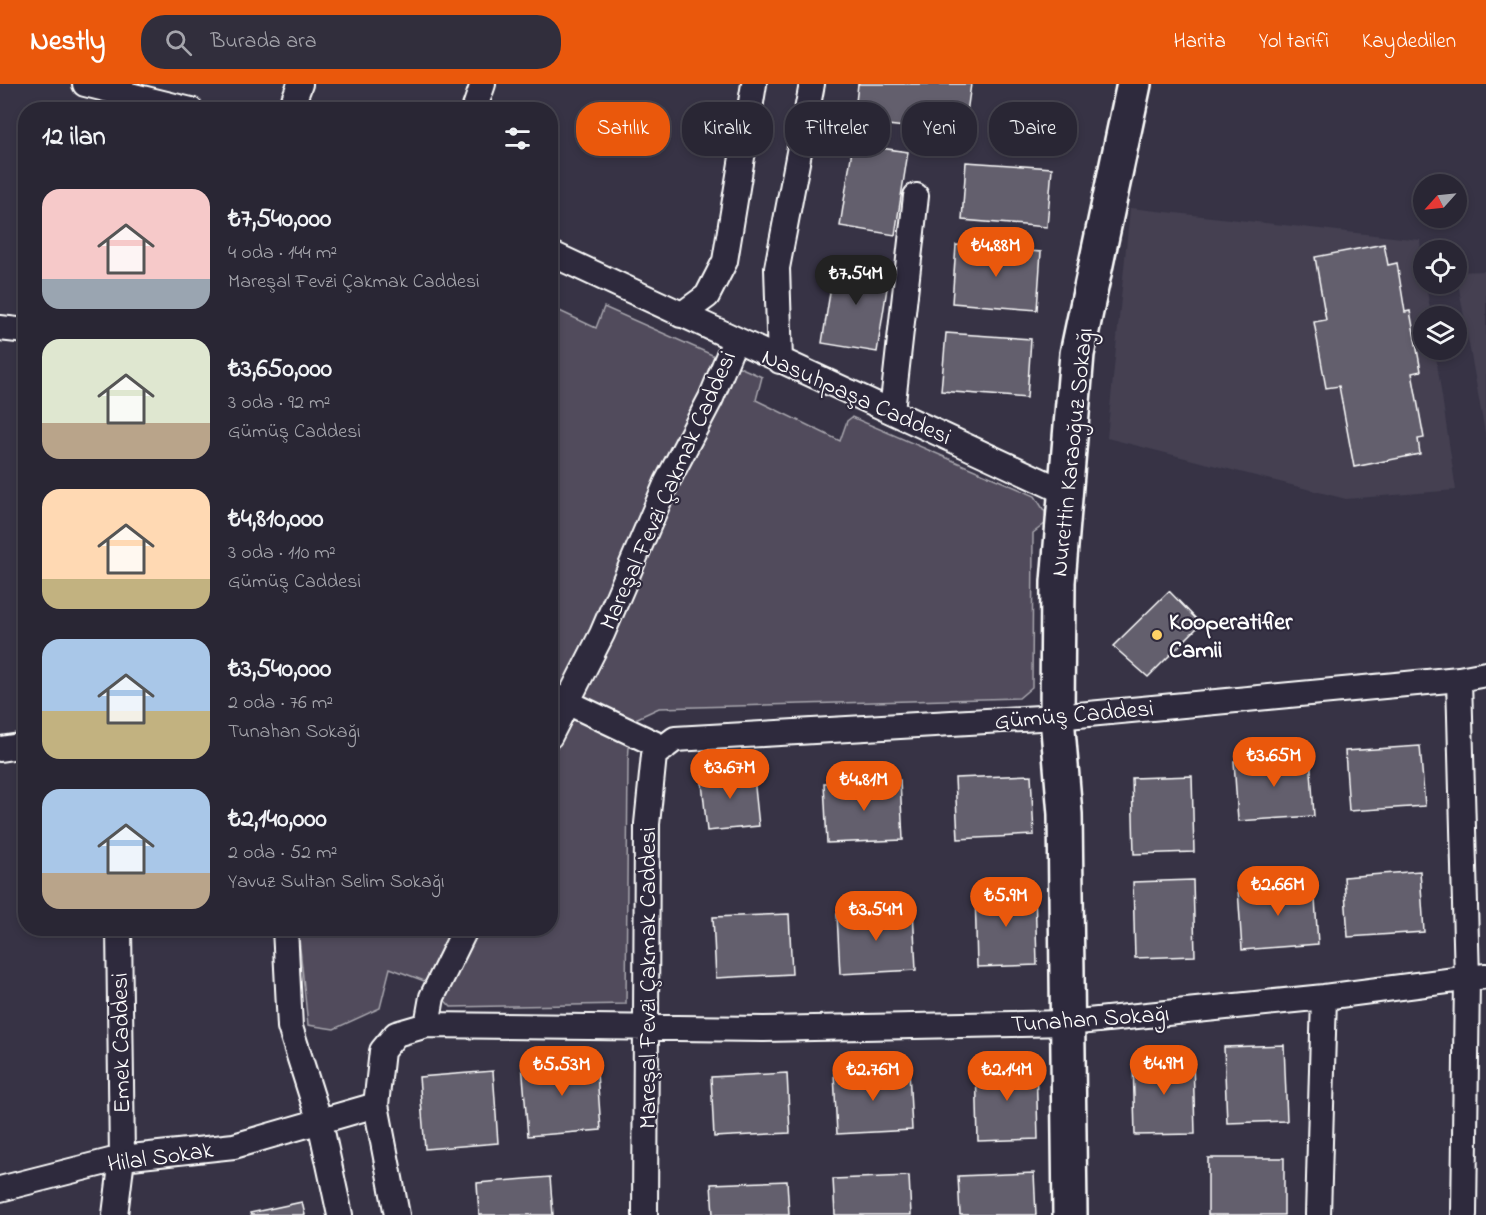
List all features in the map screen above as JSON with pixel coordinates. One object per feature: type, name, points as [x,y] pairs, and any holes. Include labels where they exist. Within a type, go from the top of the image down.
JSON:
[{"type":"street","points":[[293,102],[300,84]]},
{"type":"street","points":[[477,102],[483,84]]},
{"type":"street","points":[[681,315],[707,296],[725,261],[754,84]]},
{"type":"street","points":[[780,361],[777,268],[812,84]]},
{"type":"street","name":"Nurettin Karaoğuz Sokağı","points":[[1070,1215],[1065,814],[1057,717],[1058,582],[1077,354],[1134,84]]},
{"type":"street","points":[[92,85],[159,102]]},
{"type":"street","points":[[892,411],[916,196]]},
{"type":"street","name":"Nasuhpaşa Caddesi","points":[[558,257],[1065,492]]},
{"type":"street","points":[[0,328],[18,330]]},
{"type":"street","name":"Mareşal Fevzi Çakmak Caddesi","points":[[559,699],[602,634],[667,482],[711,398],[735,340]]},
{"type":"street","name":"Gümüş Caddesi","points":[[664,748],[675,739],[1057,717],[1459,679],[1486,674]]},
{"type":"street","points":[[1459,679],[1477,977],[1464,1215]]},
{"type":"street","points":[[559,699],[664,748]]},
{"type":"street","points":[[0,749],[18,747]]},
{"type":"street","name":"Mareşal Fevzi Çakmak Caddesi","points":[[645,1215],[647,824],[654,755],[664,748]]},
{"type":"street","name":"Emek Caddesi","points":[[115,1215],[122,1158],[119,936]]},
{"type":"street","points":[[285,936],[290,1027],[320,1122],[340,1215]]},
{"type":"street","points":[[427,1025],[432,998],[462,936]]},
{"type":"street","name":"Tunahan Sokağı","points":[[397,1215],[376,1105],[382,1051],[396,1034],[427,1025],[764,1029],[1068,1023],[1324,997],[1477,977]]},
{"type":"street","points":[[1318,1215],[1324,997]]},
{"type":"street","points":[[320,1122],[376,1105]]},
{"type":"street","name":"Hilal Sokak","points":[[0,1189],[122,1158],[234,1146],[320,1122]]},
{"type":"shaded area","points":[[1130,208],[1420,240],[1413,240],[1413,294],[1428,294],[1429,306],[1413,306],[1413,360],[1436,360],[1456,490],[1346,499],[1107,438]]},
{"type":"shaded area","points":[[1486,271],[1486,438],[1467,333],[1467,306],[1462,306],[1460,294],[1467,294],[1467,272]]},
{"type":"shaded area","points":[[604,307],[762,377],[756,400],[840,441],[847,421],[852,417],[1035,496],[1045,512],[1046,523],[1033,533],[1032,687],[1019,698],[659,708],[631,721],[628,761],[626,1004],[451,1007],[427,982],[390,968],[380,1008],[334,1029],[308,1025],[299,936],[558,936],[558,310],[596,328]]},
{"type":"building","points":[[858,84],[971,84],[968,102],[902,102],[902,127],[890,125],[890,102],[856,102]]},
{"type":"building","points":[[890,149],[902,151],[902,156],[907,156],[895,235],[840,226],[851,156],[890,156]]},
{"type":"building","points":[[966,162],[1052,168],[1047,227],[962,220]]},
{"type":"building","points":[[1384,244],[1388,265],[1397,263],[1405,312],[1410,311],[1413,327],[1413,360],[1419,360],[1421,371],[1412,373],[1424,438],[1418,439],[1420,454],[1354,467],[1339,386],[1326,388],[1314,322],[1326,320],[1315,257]]},
{"type":"building","points":[[956,245],[1041,252],[1037,310],[952,303]]},
{"type":"building","points":[[835,261],[890,269],[877,352],[822,343]]},
{"type":"building","points":[[946,333],[1031,339],[1027,398],[941,391]]},
{"type":"building","name":"Kooperatifler Camii","points":[[1169,591],[1201,624],[1148,677],[1113,646]]},
{"type":"building","points":[[1420,746],[1425,806],[1349,811],[1345,751]]},
{"type":"building","points":[[1310,756],[1314,816],[1238,821],[1234,761]]},
{"type":"building","points":[[753,768],[759,826],[707,831],[701,773]]},
{"type":"building","points":[[1031,775],[1034,835],[958,839],[955,778]]},
{"type":"building","points":[[1192,776],[1194,852],[1134,854],[1132,778]]},
{"type":"building","points":[[900,780],[903,840],[827,843],[824,783]]},
{"type":"building","points":[[1420,871],[1424,932],[1348,937],[1344,877]]},
{"type":"building","points":[[1193,880],[1195,956],[1135,958],[1133,882]]},
{"type":"building","points":[[1314,884],[1318,944],[1242,950],[1238,889]]},
{"type":"building","points":[[1035,889],[1037,965],[977,967],[975,891]]},
{"type":"building","points":[[913,910],[916,970],[840,974],[837,914]]},
{"type":"building","points":[[789,914],[792,974],[716,978],[713,917]]},
{"type":"building","points":[[1284,1045],[1287,1121],[1227,1123],[1224,1047]]},
{"type":"building","points":[[596,1058],[601,1130],[528,1136],[522,1064]]},
{"type":"building","points":[[1193,1058],[1195,1134],[1135,1135],[1133,1059]]},
{"type":"building","points":[[1036,1063],[1038,1139],[978,1141],[976,1065]]},
{"type":"building","points":[[909,1070],[912,1130],[837,1134],[834,1073]]},
{"type":"building","points":[[493,1071],[498,1143],[425,1149],[419,1077]]},
{"type":"building","points":[[787,1073],[790,1133],[714,1137],[711,1077]]},
{"type":"building","points":[[1208,1158],[1284,1158],[1284,1215],[1208,1215]]},
{"type":"building","points":[[1034,1173],[1036,1215],[960,1215],[958,1176]]},
{"type":"building","points":[[909,1176],[911,1215],[835,1215],[833,1179]]},
{"type":"building","points":[[550,1177],[553,1215],[479,1215],[477,1183]]},
{"type":"building","points":[[787,1181],[789,1215],[713,1215],[711,1184]]},
{"type":"building","points":[[302,1202],[305,1215],[251,1215],[250,1213]]},
{"type":"place","name":"Kooperatifler Camii","points":[[1157,635]]}]
